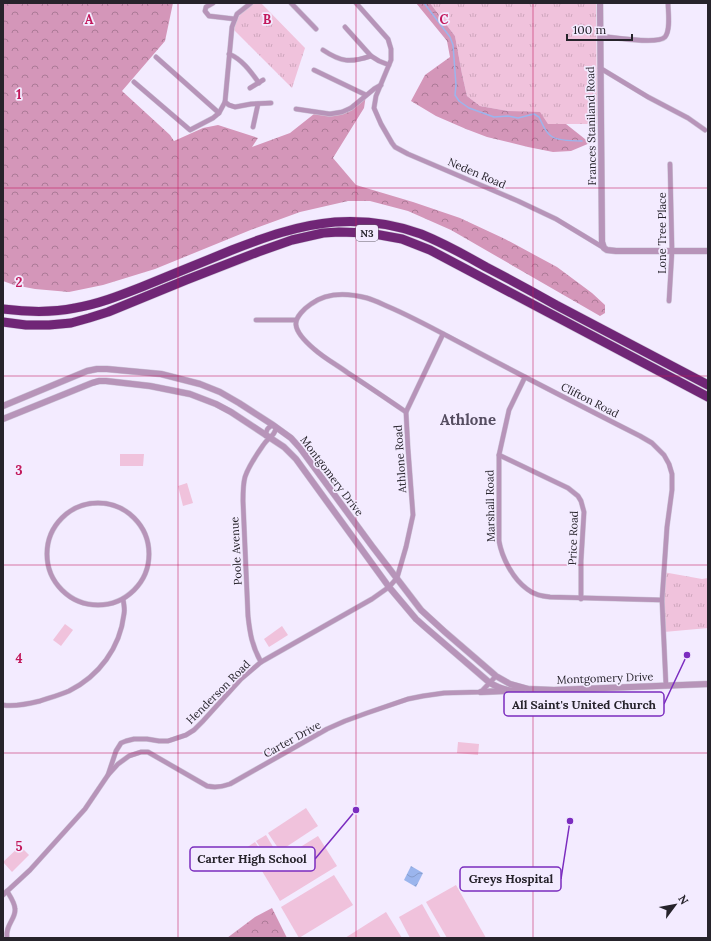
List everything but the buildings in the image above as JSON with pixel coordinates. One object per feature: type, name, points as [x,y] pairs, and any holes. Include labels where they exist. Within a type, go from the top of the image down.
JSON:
[{"type":"highway","name":"N3","points":[[3,309],[32,312],[74,309],[92,305],[124,294],[278,233],[333,222],[355,221],[375,223],[402,228],[420,234],[462,253],[601,329],[708,385]]},
{"type":"highway","name":"N3","points":[[3,322],[26,325],[49,325],[71,322],[108,312],[186,280],[292,240],[323,233],[369,233],[402,239],[430,250],[708,397]]},
{"type":"street","points":[[213,3],[206,7],[206,11],[209,16],[235,19]]},
{"type":"street","points":[[134,82],[190,130],[213,118],[219,113],[225,102],[231,38],[235,19],[238,14],[251,3]]},
{"type":"street","points":[[291,3],[316,29]]},
{"type":"street","name":"Neden Road","points":[[356,3],[388,39],[391,54],[389,65],[376,96],[374,108],[388,138],[395,146],[408,154],[518,201],[556,220],[607,250],[708,251]]},
{"type":"street","name":"Frances Staniland Road","points":[[600,3],[602,242],[604,248]]},
{"type":"street","points":[[600,36],[628,40],[662,39],[665,37],[667,32],[668,3]]},
{"type":"street","points":[[345,27],[371,56],[378,61],[389,65]]},
{"type":"street","points":[[323,50],[338,59],[348,61],[371,56]]},
{"type":"street","points":[[230,54],[245,65],[261,81],[250,88]]},
{"type":"street","points":[[156,57],[219,113]]},
{"type":"street","points":[[600,68],[648,97],[688,118],[705,130]]},
{"type":"street","points":[[314,70],[366,95]]},
{"type":"street","points":[[296,109],[335,114],[347,110],[380,85]]},
{"type":"street","points":[[225,102],[234,106],[271,103]]},
{"type":"street","points":[[253,127],[258,104]]},
{"type":"street","name":"Lone Tree Place","points":[[669,302],[672,250],[670,164]]},
{"type":"street","name":"Clifton Road","points":[[296,320],[308,306],[316,300],[326,296],[350,295],[368,298],[406,315],[652,443],[664,455],[672,474],[672,490],[667,527],[662,600],[666,686]]},
{"type":"street","points":[[256,320],[296,320],[298,332],[314,350],[406,412]]},
{"type":"street","name":"Athlone Road","points":[[389,587],[397,578],[406,548],[413,515],[406,412],[443,334]]},
{"type":"street","name":"Montgomery Drive","points":[[3,406],[88,371],[107,369],[150,373],[160,381],[231,412],[267,438],[284,447],[296,459],[389,587],[416,619],[490,683],[508,691],[528,689]]},
{"type":"street","points":[[150,373],[150,386]]},
{"type":"street","name":"Marshall Road","points":[[525,377],[509,410],[498,466],[500,550],[512,573],[527,589],[537,595],[581,599],[662,600]]},
{"type":"street","name":"Montgomery Drive","points":[[3,419],[99,382],[106,381],[150,386],[160,381],[200,384],[220,392],[239,403],[291,438],[422,610],[496,676],[518,687],[554,690],[708,684]]},
{"type":"street","name":"Poole Avenue","points":[[260,662],[253,645],[249,629],[243,488],[245,477],[250,465],[267,438],[275,432],[274,426],[267,429],[267,438]]},
{"type":"street","name":"Price Road","points":[[499,455],[568,488],[578,496],[581,501],[584,512],[581,561],[581,599]]},
{"type":"street","points":[[98,501],[120,507],[139,522],[149,542],[150,555],[148,565],[139,584],[132,593],[123,599],[110,604],[90,605],[81,603],[70,597],[55,584],[50,574],[46,553],[55,526],[68,511],[88,503],[98,501]]},
{"type":"street","points":[[334,511],[342,505]]},
{"type":"street","points":[[338,516],[346,511]]},
{"type":"street","name":"Henderson Road","points":[[116,751],[121,744],[130,740],[147,739],[168,741],[186,735],[194,730],[241,678],[260,662],[372,599],[389,587]]},
{"type":"street","points":[[3,705],[20,705],[68,692],[100,669],[116,645],[121,630],[124,613],[123,599]]},
{"type":"street","points":[[432,633],[438,625]]},
{"type":"street","points":[[440,640],[445,632]]},
{"type":"street","points":[[481,692],[496,676]]},
{"type":"street","points":[[481,692],[508,691]]},
{"type":"street","name":"Carter Drive","points":[[122,760],[134,754],[148,752],[207,786],[214,788],[230,784],[327,729],[367,713],[408,699],[423,696],[444,693],[481,692]]},
{"type":"street","points":[[3,895],[30,870],[85,809],[108,775],[122,760],[116,751]]},
{"type":"street","points":[[108,775],[116,751]]},
{"type":"street","points":[[7,891],[14,903],[15,909],[8,927],[7,938]]},
{"type":"green space","points":[[3,3],[173,3],[165,41],[122,91],[170,135],[174,141],[203,128],[218,125],[258,138],[252,147],[290,133],[314,114],[343,110],[366,95],[364,108],[333,158],[356,185],[460,218],[505,239],[557,267],[592,293],[605,305],[605,313],[600,316],[451,230],[408,211],[370,201],[348,201],[300,212],[253,229],[155,269],[103,285],[69,292],[35,289],[14,285],[3,281]]},
{"type":"green space","points":[[253,3],[261,3],[305,48],[292,88],[234,30],[240,15]]},
{"type":"green space","points":[[416,3],[430,3],[455,36],[467,96],[480,106],[508,111],[540,112],[548,124],[566,124],[590,143],[571,151],[553,152],[528,147],[487,137],[466,129],[436,116],[411,101],[425,75],[450,57],[447,41]]},
{"type":"green space","points":[[430,3],[596,3],[597,124],[548,124],[508,111],[480,106],[467,96],[455,36]]},
{"type":"green space","points":[[120,454],[144,454],[143,466],[120,466]]},
{"type":"green space","points":[[187,483],[193,503],[183,506],[178,486]]},
{"type":"green space","points":[[663,572],[702,579],[708,578],[708,628],[664,632]]},
{"type":"green space","points":[[65,624],[73,630],[61,646],[53,640]]},
{"type":"green space","points":[[282,626],[288,635],[269,647],[264,639]]},
{"type":"green space","points":[[458,742],[479,744],[478,755],[457,753]]},
{"type":"green space","points":[[306,808],[318,826],[280,851],[268,833]]},
{"type":"green space","points":[[266,835],[276,852],[267,858],[256,841]]},
{"type":"green space","points":[[318,836],[337,866],[280,901],[262,871]]},
{"type":"green space","points":[[255,842],[266,858],[256,864],[246,848]]},
{"type":"green space","points":[[20,846],[29,855],[12,872],[3,862]]},
{"type":"green space","points":[[334,875],[353,905],[299,938],[281,907]]},
{"type":"green space","points":[[456,885],[486,938],[447,938],[426,902]]},
{"type":"green space","points":[[422,904],[441,938],[410,938],[399,917]]},
{"type":"green space","points":[[272,908],[287,938],[227,938],[255,917]]},
{"type":"green space","points":[[386,912],[402,938],[345,938]]},
{"type":"water","points":[[411,866],[423,873],[416,887],[404,880]]},
{"type":"waterway","points":[[424,3],[450,37],[453,45],[456,85],[455,95],[459,101],[469,108],[494,117],[508,116],[518,118],[534,114],[539,117],[545,130],[554,138],[570,141],[582,141]]},
{"type":"place","name":"All Saint's United Church","points":[[687,655]]},
{"type":"place","name":"Carter High School","points":[[356,810]]},
{"type":"place","name":"Greys Hospital","points":[[570,821]]},
{"type":"district","name":"Athlone","points":[[468,419]]}]
